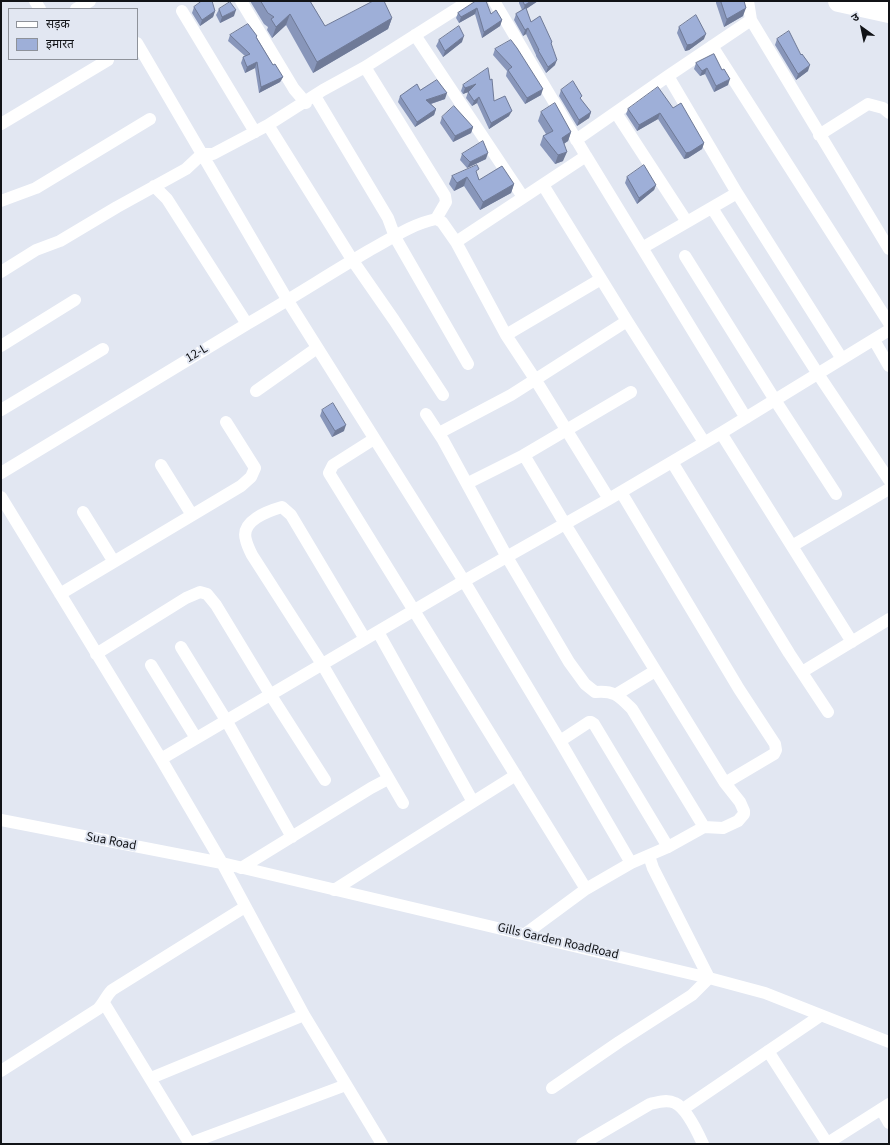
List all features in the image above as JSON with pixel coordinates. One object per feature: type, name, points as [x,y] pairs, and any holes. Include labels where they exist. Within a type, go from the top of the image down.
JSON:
[{"type":"highway","points":[[839,1],[889,12]]},
{"type":"street","points":[[78,8],[90,1]]},
{"type":"street","points":[[241,1],[294,89],[310,99],[388,218],[395,237],[468,364]]},
{"type":"street","points":[[1,272],[36,250],[60,241],[186,169],[202,154],[213,154],[268,125],[365,67],[469,1]]},
{"type":"street","points":[[494,1],[576,140],[746,418]]},
{"type":"street","points":[[748,1],[751,20],[889,249]]},
{"type":"street","points":[[182,11],[255,132]]},
{"type":"street","points":[[576,140],[751,20]]},
{"type":"street","points":[[415,35],[523,197]]},
{"type":"street","points":[[138,45],[288,301],[464,581],[631,863]]},
{"type":"street","points":[[712,46],[889,323]]},
{"type":"street","points":[[1,124],[108,60]]},
{"type":"street","points":[[365,67],[445,196],[446,202],[436,219],[442,222],[456,242],[506,335],[536,379],[609,499]]},
{"type":"street","points":[[668,76],[737,194],[842,359]]},
{"type":"street","points":[[819,134],[868,104],[883,108],[889,114]]},
{"type":"street","points":[[616,112],[687,222]]},
{"type":"street","points":[[1,201],[36,188],[150,119]]},
{"type":"street","points":[[268,125],[353,261],[443,395]]},
{"type":"street","points":[[456,242],[586,156]]},
{"type":"street","points":[[543,185],[704,442]]},
{"type":"street","points":[[154,186],[167,199],[247,324]]},
{"type":"street","points":[[642,248],[737,194]]},
{"type":"street","points":[[712,208],[818,374],[889,480]]},
{"type":"street","name":"12-L","points":[[1,473],[353,261],[417,225],[436,219]]},
{"type":"street","points":[[685,256],[836,494]]},
{"type":"street","points":[[506,335],[601,279]]},
{"type":"street","points":[[1,346],[75,300]]},
{"type":"street","points":[[439,433],[511,395],[627,321]]},
{"type":"street","points":[[161,759],[464,581],[722,433],[889,330]]},
{"type":"street","points":[[874,340],[889,366]]},
{"type":"street","points":[[256,391],[317,348]]},
{"type":"street","points":[[1,410],[104,349]]},
{"type":"street","points":[[468,483],[524,455],[631,392]]},
{"type":"street","points":[[426,414],[439,433],[468,483],[508,557],[569,662],[585,684],[595,692],[604,691],[617,694],[632,709],[704,827]]},
{"type":"street","points":[[60,594],[241,486],[251,477],[255,468],[226,422]]},
{"type":"street","points":[[722,433],[852,642]]},
{"type":"street","points":[[374,438],[333,465],[329,473],[586,889]]},
{"type":"street","points":[[524,455],[655,671],[725,783],[740,802],[744,811],[744,814],[738,821],[723,828],[704,827],[668,847],[631,863],[586,889],[525,934]]},
{"type":"street","points":[[672,462],[785,647],[828,712]]},
{"type":"street","points":[[161,465],[192,515]]},
{"type":"street","points":[[792,546],[889,489]]},
{"type":"street","points":[[621,492],[739,689],[775,744],[776,750],[774,754],[725,783]]},
{"type":"street","points":[[3,505],[60,594],[161,759],[222,863],[304,1015],[382,1144]]},
{"type":"street","points":[[365,639],[291,515],[282,507],[271,510],[254,520],[246,528],[245,539],[252,555],[322,664],[403,803]]},
{"type":"street","points":[[83,512],[114,562]]},
{"type":"street","points":[[96,654],[186,598],[200,592],[207,594],[216,605],[270,694],[325,780]]},
{"type":"street","points":[[802,672],[889,619]]},
{"type":"street","points":[[378,632],[473,802]]},
{"type":"street","points":[[181,647],[226,720],[292,837]]},
{"type":"street","points":[[151,665],[196,738]]},
{"type":"street","points":[[617,694],[655,671]]},
{"type":"street","points":[[560,741],[589,722],[594,724],[668,847]]},
{"type":"street","points":[[334,890],[516,776]]},
{"type":"street","points":[[241,868],[388,779]]},
{"type":"street","name":"Sua Road","points":[[1,820],[222,863]]},
{"type":"street","points":[[552,1088],[692,995],[709,978],[648,856]]},
{"type":"street","name":"Gills Garden RoadRoad","points":[[222,863],[709,978],[765,993],[889,1042]]},
{"type":"street","points":[[1,1071],[92,1012],[104,1002],[106,996],[112,990],[245,907]]},
{"type":"street","points":[[104,1002],[190,1144],[346,1085]]},
{"type":"street","points":[[151,1078],[304,1015]]},
{"type":"street","points":[[683,1109],[820,1016]]},
{"type":"street","points":[[768,1051],[826,1143],[842,1140],[885,1106],[889,1123]]},
{"type":"street","points":[[582,1144],[650,1104],[661,1101],[675,1103],[683,1109],[703,1144]]},
{"type":"building","points":[[202,1],[212,1],[215,11],[202,20],[194,7]]},
{"type":"building","points":[[261,1],[310,1],[325,26],[373,1],[384,1],[392,18],[317,62],[290,14],[276,27],[271,19],[274,17],[268,13]]},
{"type":"building","points":[[476,1],[486,1],[491,14],[496,10],[502,20],[484,32],[477,8],[461,17],[458,13]]},
{"type":"building","points":[[523,1],[531,1],[525,5]]},
{"type":"building","points":[[721,1],[744,1],[746,8],[727,19]]},
{"type":"building","points":[[230,2],[236,10],[222,17],[219,9]]},
{"type":"building","points":[[526,8],[531,22],[540,16],[552,42],[551,43],[557,60],[548,67],[528,28],[525,30],[516,14]]},
{"type":"building","points":[[696,15],[706,34],[692,44],[687,45],[679,27]]},
{"type":"building","points":[[248,24],[257,36],[256,37],[273,65],[275,64],[283,77],[261,87],[257,62],[247,67],[243,57],[250,54],[230,35]]},
{"type":"building","points":[[459,26],[464,36],[445,51],[439,40]]},
{"type":"building","points":[[789,31],[801,55],[802,54],[810,65],[798,74],[777,39]]},
{"type":"building","points":[[511,40],[543,89],[527,98],[508,70],[512,67],[495,49]]},
{"type":"building","points":[[714,54],[722,70],[724,69],[730,79],[716,86],[707,68],[702,71],[696,63]]},
{"type":"building","points":[[488,68],[490,80],[492,79],[494,101],[505,96],[512,111],[491,123],[479,97],[474,101],[468,92],[476,84],[465,88],[463,85]]},
{"type":"building","points":[[437,80],[447,93],[426,100],[436,109],[417,122],[400,96],[417,84],[420,90]]},
{"type":"building","points":[[573,81],[582,96],[580,98],[591,112],[579,120],[561,90]]},
{"type":"building","points":[[658,87],[673,108],[681,103],[704,143],[686,153],[660,113],[639,125],[628,109]]},
{"type":"building","points":[[555,103],[571,132],[562,138],[567,152],[558,155],[543,136],[553,131],[541,112]]},
{"type":"building","points":[[454,106],[473,127],[455,136],[442,117]]},
{"type":"building","points":[[483,141],[488,153],[470,162],[462,154]]},
{"type":"building","points":[[477,165],[479,169],[476,171],[479,180],[502,166],[514,184],[483,202],[467,177],[457,183],[452,176]]},
{"type":"building","points":[[644,165],[656,185],[639,198],[627,177]]},
{"type":"building","points":[[333,403],[346,425],[335,431],[322,410]]}]
